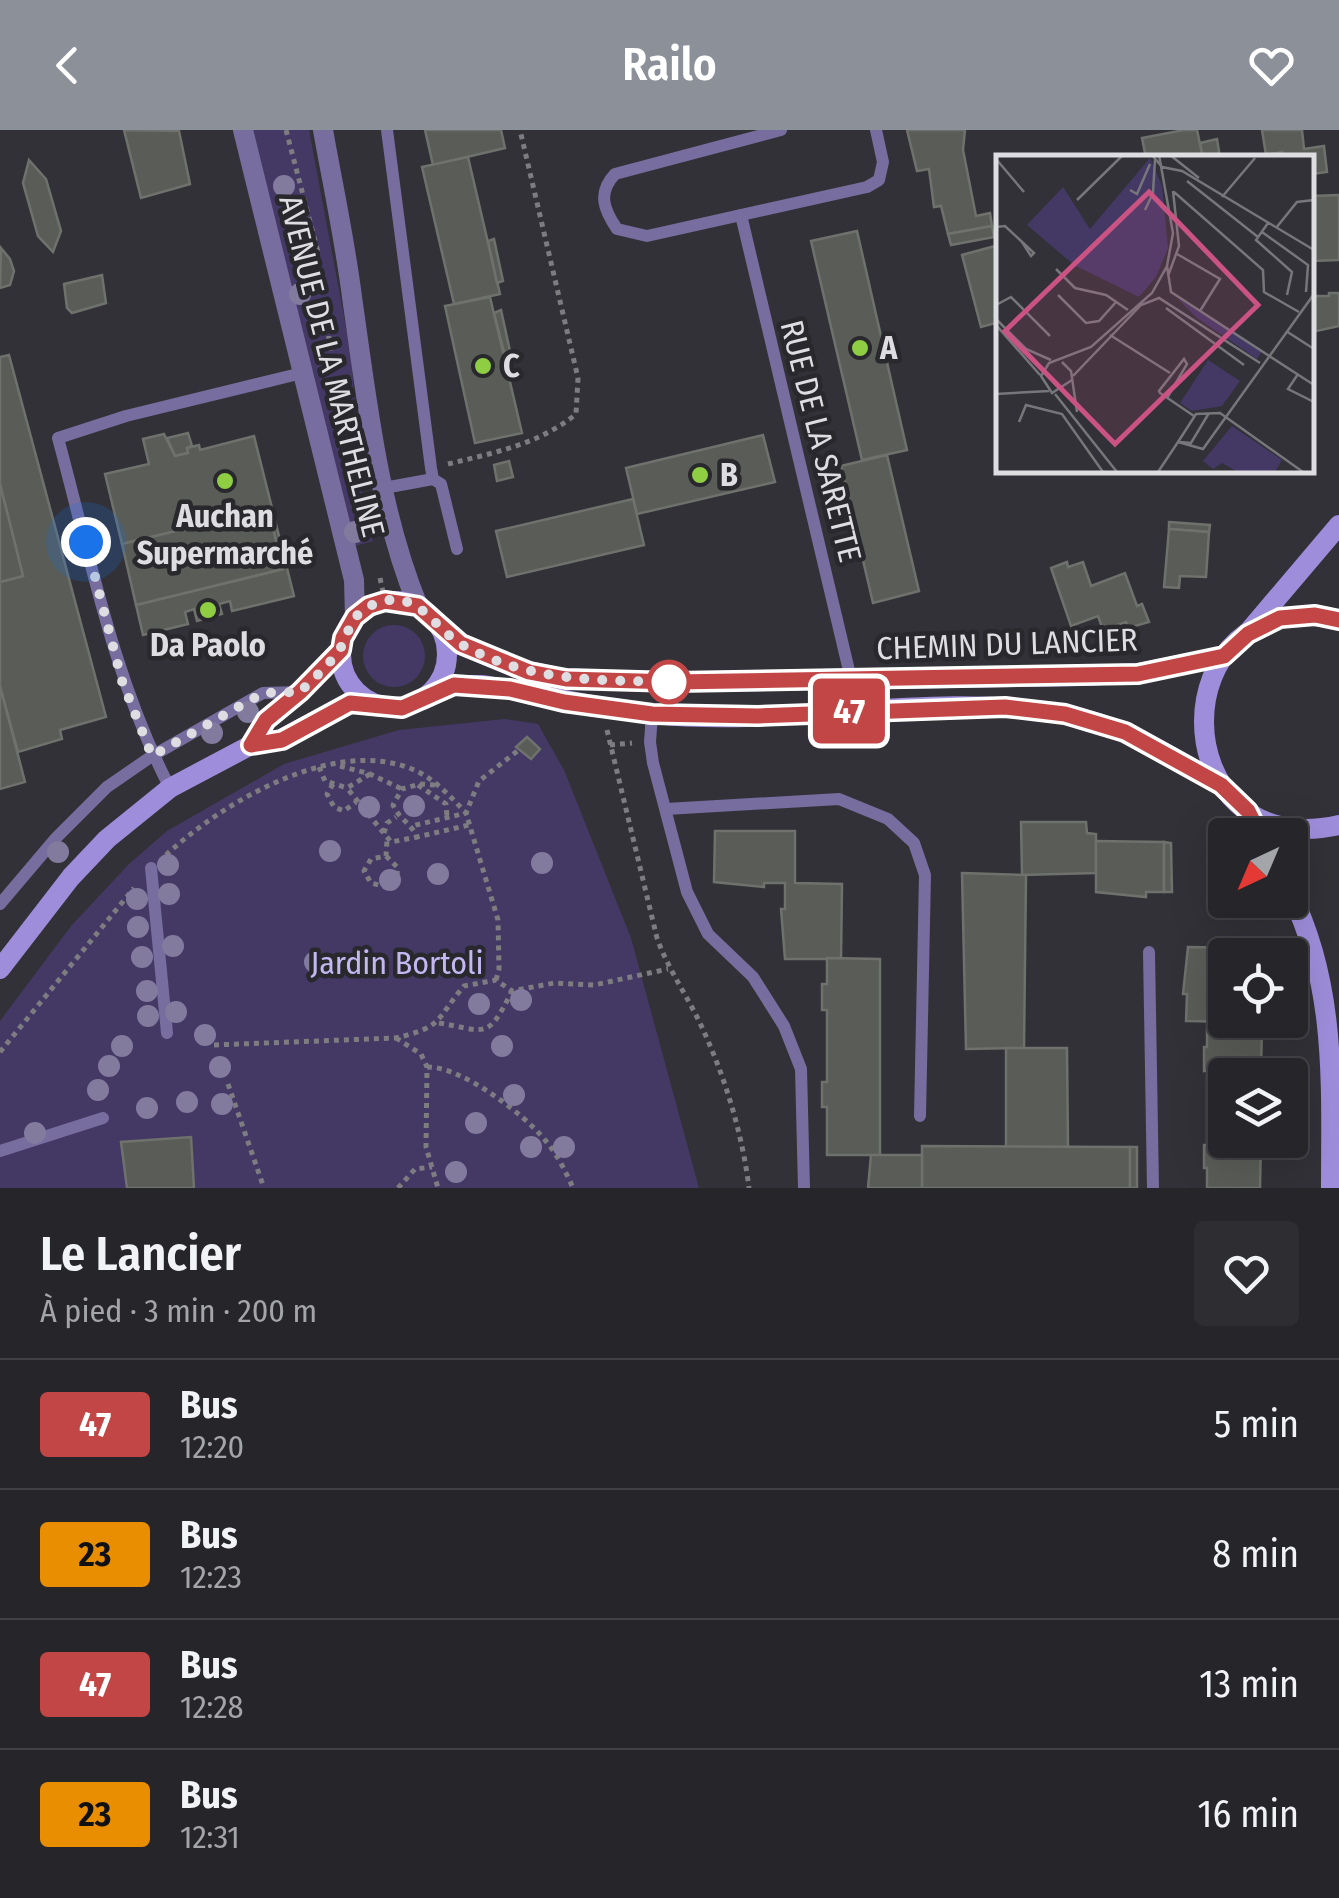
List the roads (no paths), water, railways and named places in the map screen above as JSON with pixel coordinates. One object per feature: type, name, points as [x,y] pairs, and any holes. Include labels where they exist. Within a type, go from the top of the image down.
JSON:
[{"type":"street","name":"AVENUE DE LA MARTHELINE","points":[[243,130],[354,580],[355,617]]},
{"type":"street","name":"AVENUE DE LA MARTHELINE","points":[[323,130],[352,293],[366,402],[402,566],[418,606]]},
{"type":"street","points":[[1339,524],[1248,634],[1224,656],[1207,686],[1201,720],[1206,754],[1221,785],[1248,811],[1280,827],[1316,830],[1339,826]]},
{"type":"street","points":[[0,969],[71,878],[107,839],[170,788],[251,745],[282,740],[350,703],[384,707],[402,708],[423,700],[438,686],[447,668],[448,648],[442,628],[418,606],[385,601],[369,606],[355,617],[343,638],[342,665],[356,692],[384,707]]},
{"type":"street","points":[[1248,634],[1280,618],[1315,615],[1339,620]]},
{"type":"street","name":"CHEMIN DU LANCIER","points":[[442,628],[461,644],[516,668],[566,679],[675,682],[1138,674],[1224,656]]},
{"type":"street","points":[[251,745],[266,720],[341,650]]},
{"type":"street","name":"CHEMIN DU LANCIER","points":[[423,700],[454,685],[481,685],[652,714],[758,716],[1005,707],[1065,714],[1125,732],[1221,785]]},
{"type":"street","points":[[1248,811],[1252,818]]},
{"type":"street","points":[[1303,918],[1326,998],[1330,1028],[1331,1188]]},
{"type":"lane","points":[[386,130],[432,473],[441,484],[456,549]]},
{"type":"lane","points":[[781,130],[615,174],[606,183],[602,197],[607,215],[618,229],[647,236],[867,187],[879,180],[883,162],[876,130]]},
{"type":"lane","name":"RUE DE LA SARETTE","points":[[741,215],[851,679]]},
{"type":"lane","points":[[170,788],[152,756],[122,681],[58,438],[126,416],[302,373]]},
{"type":"lane","points":[[384,488],[432,473]]},
{"type":"lane","points":[[0,904],[106,787],[263,693],[300,692]]},
{"type":"lane","points":[[652,714],[650,742],[687,892],[708,934],[753,977],[784,1026],[801,1069],[804,1188]]},
{"type":"lane","points":[[666,809],[839,799],[888,819],[914,843],[925,875],[920,1116]]},
{"type":"lane","points":[[151,868],[168,1033]]},
{"type":"lane","points":[[1149,952],[1153,1188]]},
{"type":"lane","points":[[0,1150],[104,1118]]},
{"type":"place","name":"A","points":[[860,348]]},
{"type":"place","name":"C","points":[[483,366]]},
{"type":"place","name":"B","points":[[700,475]]},
{"type":"place","name":"Auchan Supermarché","points":[[225,481]]},
{"type":"place","name":"Da Paolo","points":[[208,610]]},
{"type":"park label","name":"Jardin Bortoli","points":[[397,963]]}]
